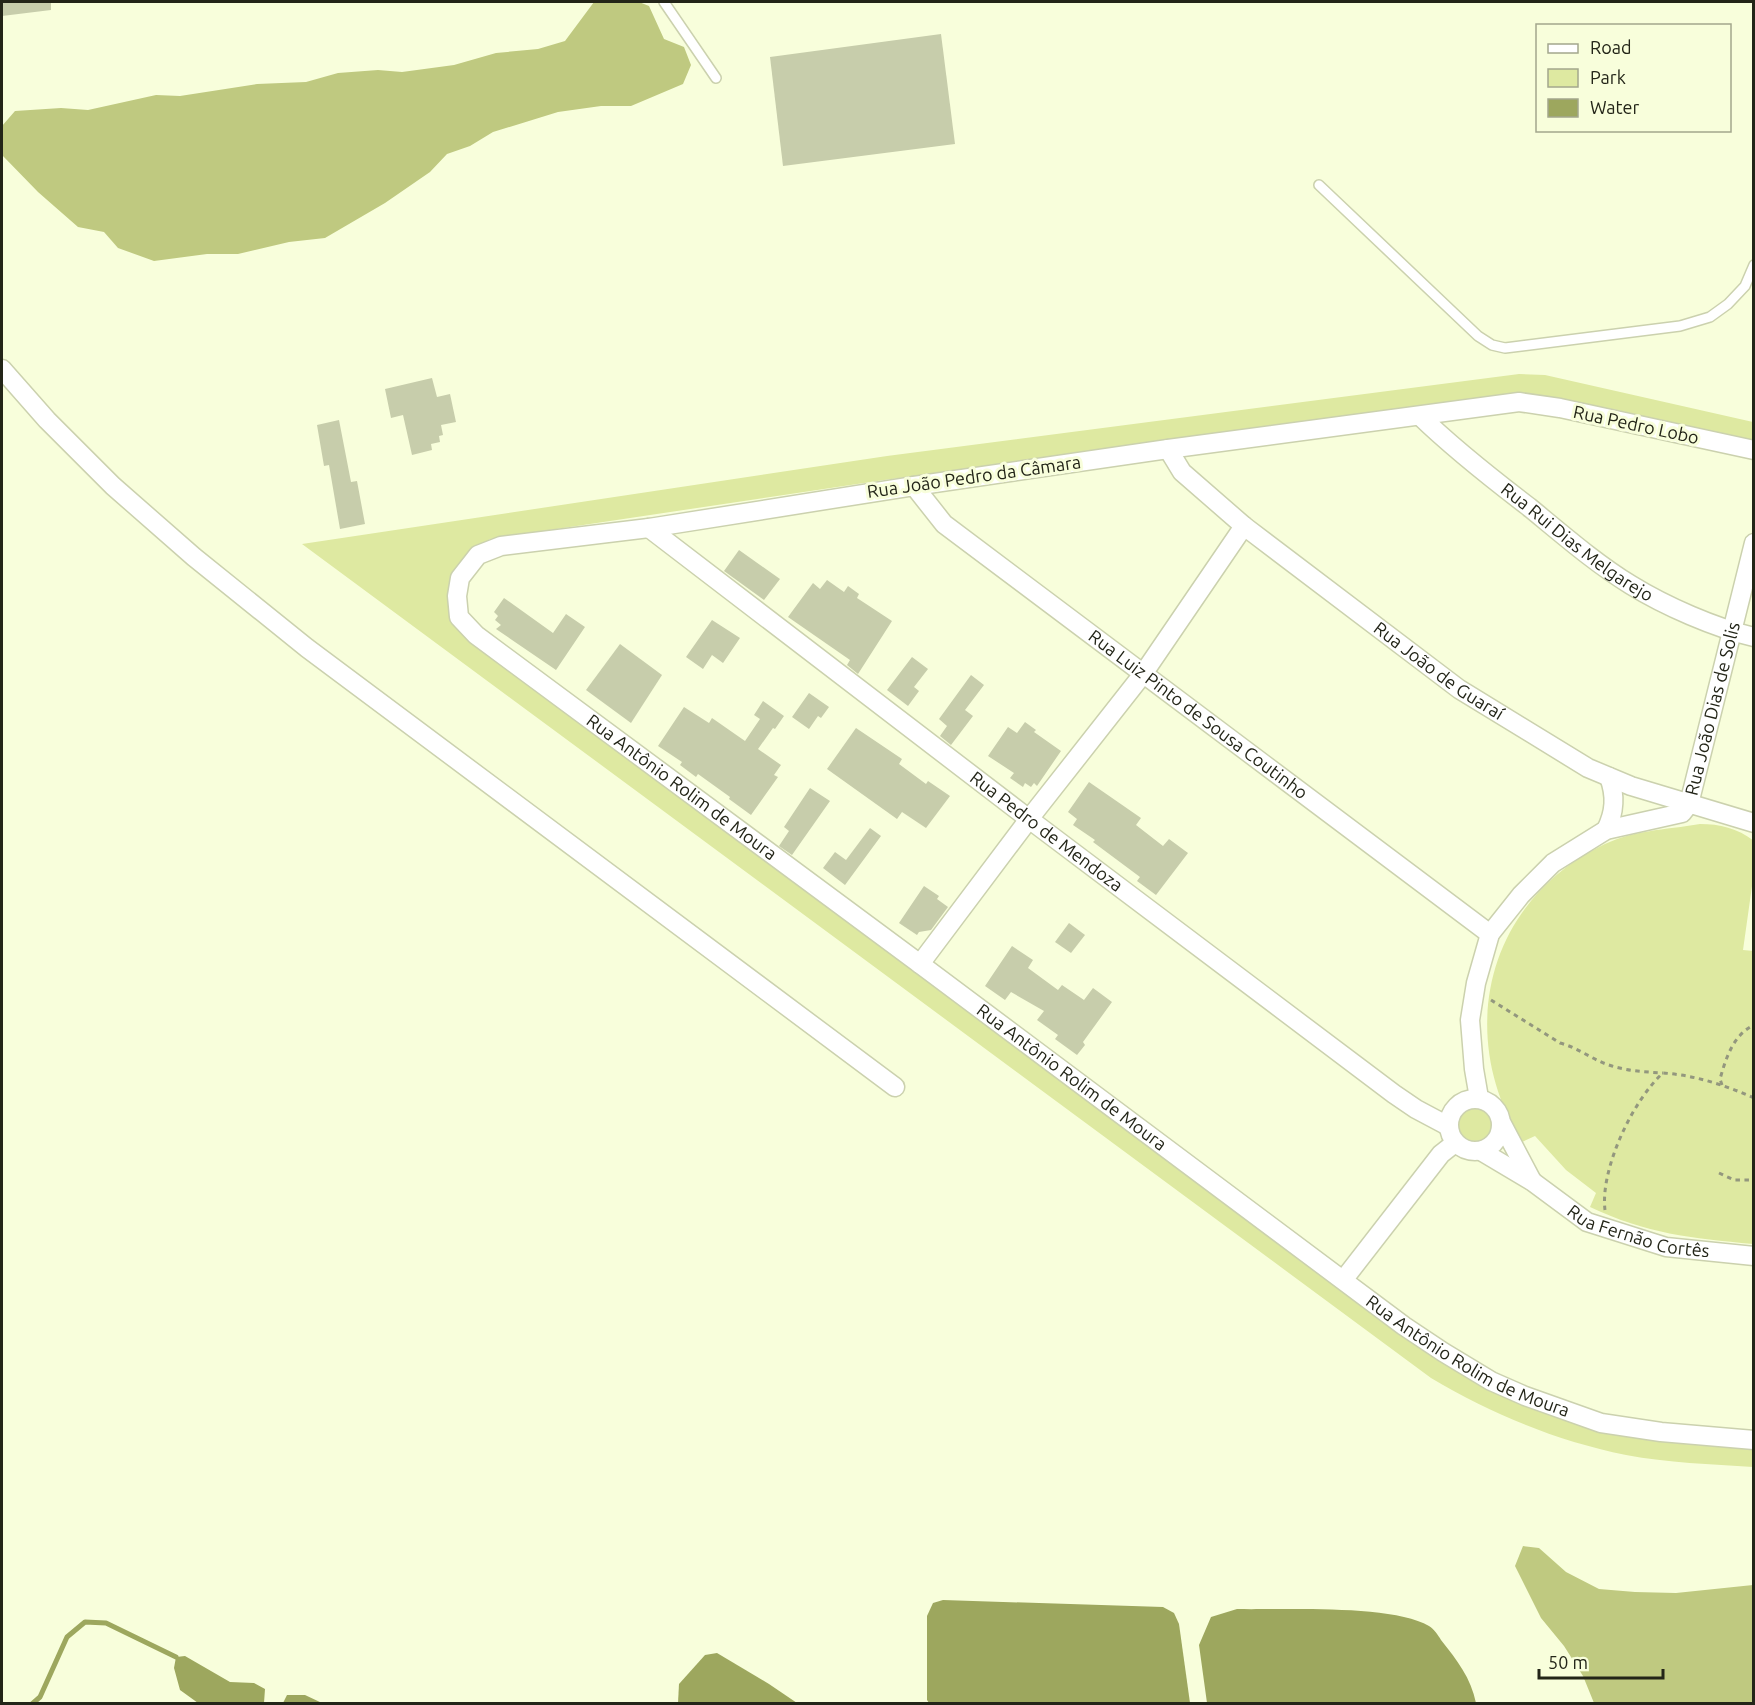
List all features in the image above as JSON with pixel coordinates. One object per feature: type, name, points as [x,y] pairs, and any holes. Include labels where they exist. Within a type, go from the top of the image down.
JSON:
[{"type":"street","points":[[2,369],[46,420],[113,486],[194,557],[272,620],[895,1087]]},
{"type":"street","name":"Rua João Pedro da Câmara","points":[[456,596],[460,578],[478,555],[501,546],[649,528],[1167,449],[1519,402]]},
{"type":"street","name":"Rua Pedro Lobo","points":[[1519,402],[1560,408],[1754,450]]},
{"type":"street","name":"Rua Rui Dias Melgarejo","points":[[1420,416],[1451,446],[1586,553],[1632,585],[1670,605],[1732,632],[1754,637]]},
{"type":"street","name":"Rua João de Guaraí","points":[[1167,449],[1182,472],[1244,526],[1459,689],[1588,768],[1689,804],[1754,823]]},
{"type":"street","name":"Rua Luiz Pinto de Sousa Coutinho","points":[[914,486],[944,524],[1490,934]]},
{"type":"street","points":[[920,964],[1029,819],[1143,674],[1244,526]]},
{"type":"street","name":"Rua Pedro de Mendoza","points":[[649,528],[1029,819],[1394,1094],[1452,1134]]},
{"type":"street","name":"Rua João Dias de Solis","points":[[1689,804],[1754,543]]},
{"type":"street","name":"Rua Antônio Rolim de Moura","points":[[456,596],[459,617],[476,635],[1344,1279],[1404,1326],[1443,1352],[1491,1381],[1525,1396],[1601,1423],[1661,1432],[1754,1440]]},
{"type":"street","points":[[1606,830],[1613,813],[1614,803],[1609,777]]},
{"type":"street","points":[[1479,1098],[1473,1069],[1470,1020],[1475,990],[1490,934],[1521,895],[1553,864],[1606,830],[1682,813],[1689,804]]},
{"type":"street","points":[[1470,1098],[1479,1098],[1495,1107],[1502,1124],[1496,1141],[1489,1148],[1471,1151],[1462,1148],[1452,1134],[1450,1117],[1454,1108],[1470,1098]]},
{"type":"street","name":"Rua Fernão Cortês","points":[[1502,1124],[1533,1182]]},
{"type":"street","points":[[1344,1279],[1442,1154],[1452,1134]]},
{"type":"street","name":"Rua Fernão Cortês","points":[[1480,1151],[1533,1182],[1587,1222],[1666,1247],[1754,1256]]},
{"type":"lane","points":[[664,2],[716,78]]},
{"type":"lane","points":[[1319,185],[1478,336],[1491,345],[1505,348],[1680,326],[1710,317],[1728,304],[1745,286],[1754,265]]},
{"type":"path","points":[[1475,990],[1560,1043],[1610,1066],[1632,1071],[1683,1074],[1754,1098]]},
{"type":"path","points":[[1722,1086],[1720,1079],[1731,1048],[1742,1030],[1754,1024]]},
{"type":"path","points":[[1607,1229],[1604,1199],[1609,1169],[1633,1112],[1663,1073]]},
{"type":"path","points":[[1719,1173],[1734,1180],[1754,1180]]},
{"type":"green space","points":[[1519,374],[1545,375],[1753,422],[1753,441],[1617,410],[1542,397],[1301,424],[884,480],[490,539],[470,552],[454,615],[1514,1400],[1753,1447],[1753,1467],[1642,1458],[1600,1449],[1525,1425],[1431,1378],[302,544],[887,456]]},
{"type":"green space","points":[[1700,824],[1728,828],[1754,841],[1753,879],[1743,950],[1754,951],[1753,1244],[1689,1237],[1650,1229],[1590,1207],[1596,1193],[1566,1170],[1535,1136],[1522,1142],[1502,1101],[1490,1059],[1487,1017],[1493,977],[1507,938],[1530,903],[1560,872],[1611,841],[1648,831]]},
{"type":"green space","points":[[1475,1104],[1483,1105],[1490,1110],[1495,1117],[1495,1133],[1490,1140],[1483,1145],[1475,1146],[1467,1145],[1460,1140],[1455,1133],[1454,1125],[1455,1117],[1460,1110],[1467,1105]]},
{"type":"shaded area","points":[[594,2],[639,2],[649,6],[664,39],[684,47],[691,65],[683,84],[631,106],[601,106],[558,112],[493,132],[470,146],[447,154],[430,172],[385,203],[325,238],[289,242],[238,254],[207,254],[154,261],[118,248],[104,232],[78,227],[38,192],[2,155],[2,126],[15,111],[61,108],[88,110],[156,95],[180,96],[257,84],[306,82],[338,73],[378,70],[402,72],[454,65],[496,53],[538,49],[565,41]]},
{"type":"shaded area","points":[[1523,1546],[1539,1548],[1566,1572],[1599,1589],[1676,1593],[1753,1585],[1753,1703],[1594,1703],[1583,1676],[1564,1646],[1541,1618],[1515,1566]]},
{"type":"water","points":[[943,1600],[1163,1607],[1174,1613],[1179,1624],[1190,1703],[929,1703],[927,1700],[927,1616],[933,1603]]},
{"type":"water","points":[[1237,1609],[1364,1611],[1412,1619],[1429,1626],[1436,1632],[1463,1670],[1471,1685],[1476,1703],[1207,1703],[1199,1645],[1211,1617]]},
{"type":"water","points":[[717,1653],[797,1703],[678,1703],[679,1684],[705,1655]]},
{"type":"water","points":[[185,1656],[230,1682],[254,1683],[265,1689],[264,1703],[198,1703],[180,1690],[174,1668],[176,1657]]},
{"type":"water","points":[[287,1695],[305,1695],[322,1703],[283,1703]]},
{"type":"building","points":[[2,2],[51,2],[51,10],[2,16]]},
{"type":"building","points":[[941,34],[955,144],[783,166],[770,57]]},
{"type":"building","points":[[432,378],[437,397],[450,394],[456,422],[441,425],[443,435],[439,436],[440,442],[431,444],[432,450],[412,455],[403,415],[391,418],[385,389]]},
{"type":"building","points":[[339,420],[351,482],[357,481],[365,524],[340,529],[329,465],[324,466],[317,425]]},
{"type":"building","points":[[739,550],[780,579],[764,600],[724,571]]},
{"type":"building","points":[[827,580],[844,592],[848,586],[859,594],[857,598],[892,621],[858,674],[847,665],[850,660],[788,617],[813,583],[820,589]]},
{"type":"building","points":[[504,598],[553,633],[566,614],[585,627],[556,670],[496,629],[501,625],[495,620],[498,616],[494,612]]},
{"type":"building","points":[[712,620],[740,638],[723,663],[712,655],[703,669],[686,657]]},
{"type":"building","points":[[620,644],[662,675],[631,723],[586,690]]},
{"type":"building","points":[[912,657],[928,669],[914,687],[919,691],[908,706],[887,690]]},
{"type":"building","points":[[971,675],[984,685],[965,710],[973,716],[951,745],[940,736],[947,726],[939,719]]},
{"type":"building","points":[[809,693],[829,707],[821,718],[818,716],[809,729],[792,717]]},
{"type":"building","points":[[763,701],[784,716],[758,749],[781,765],[774,775],[778,777],[751,815],[698,774],[696,777],[680,765],[682,762],[658,746],[684,707],[709,723],[712,718],[745,741],[760,719],[754,715]]},
{"type":"building","points":[[1025,722],[1036,730],[1034,732],[1061,751],[1037,786],[1034,783],[1031,787],[1025,783],[1023,787],[1010,778],[1014,773],[988,756],[1008,727],[1017,733]]},
{"type":"building","points":[[856,728],[902,759],[899,764],[926,784],[928,781],[950,796],[926,828],[902,812],[897,819],[827,769]]},
{"type":"building","points":[[1089,782],[1141,818],[1136,825],[1163,846],[1169,839],[1188,853],[1156,895],[1137,881],[1140,877],[1073,825],[1077,819],[1068,812]]},
{"type":"building","points":[[810,788],[830,801],[792,855],[779,846],[789,831],[784,827]]},
{"type":"building","points":[[870,828],[881,836],[845,885],[823,868],[835,852],[846,860]]},
{"type":"building","points":[[924,886],[939,896],[937,899],[948,907],[931,930],[919,932],[917,935],[899,923]]},
{"type":"building","points":[[1069,923],[1085,935],[1071,953],[1055,942]]},
{"type":"building","points":[[1012,946],[1033,960],[1028,968],[1058,990],[1062,985],[1084,1000],[1093,988],[1112,1002],[1083,1042],[1085,1045],[1077,1055],[1055,1039],[1058,1035],[1037,1020],[1044,1011],[1011,992],[1005,1000],[985,986]]},
{"type":"waterway","points":[[32,1704],[40,1697],[67,1637],[85,1622],[106,1623],[176,1657]]}]
